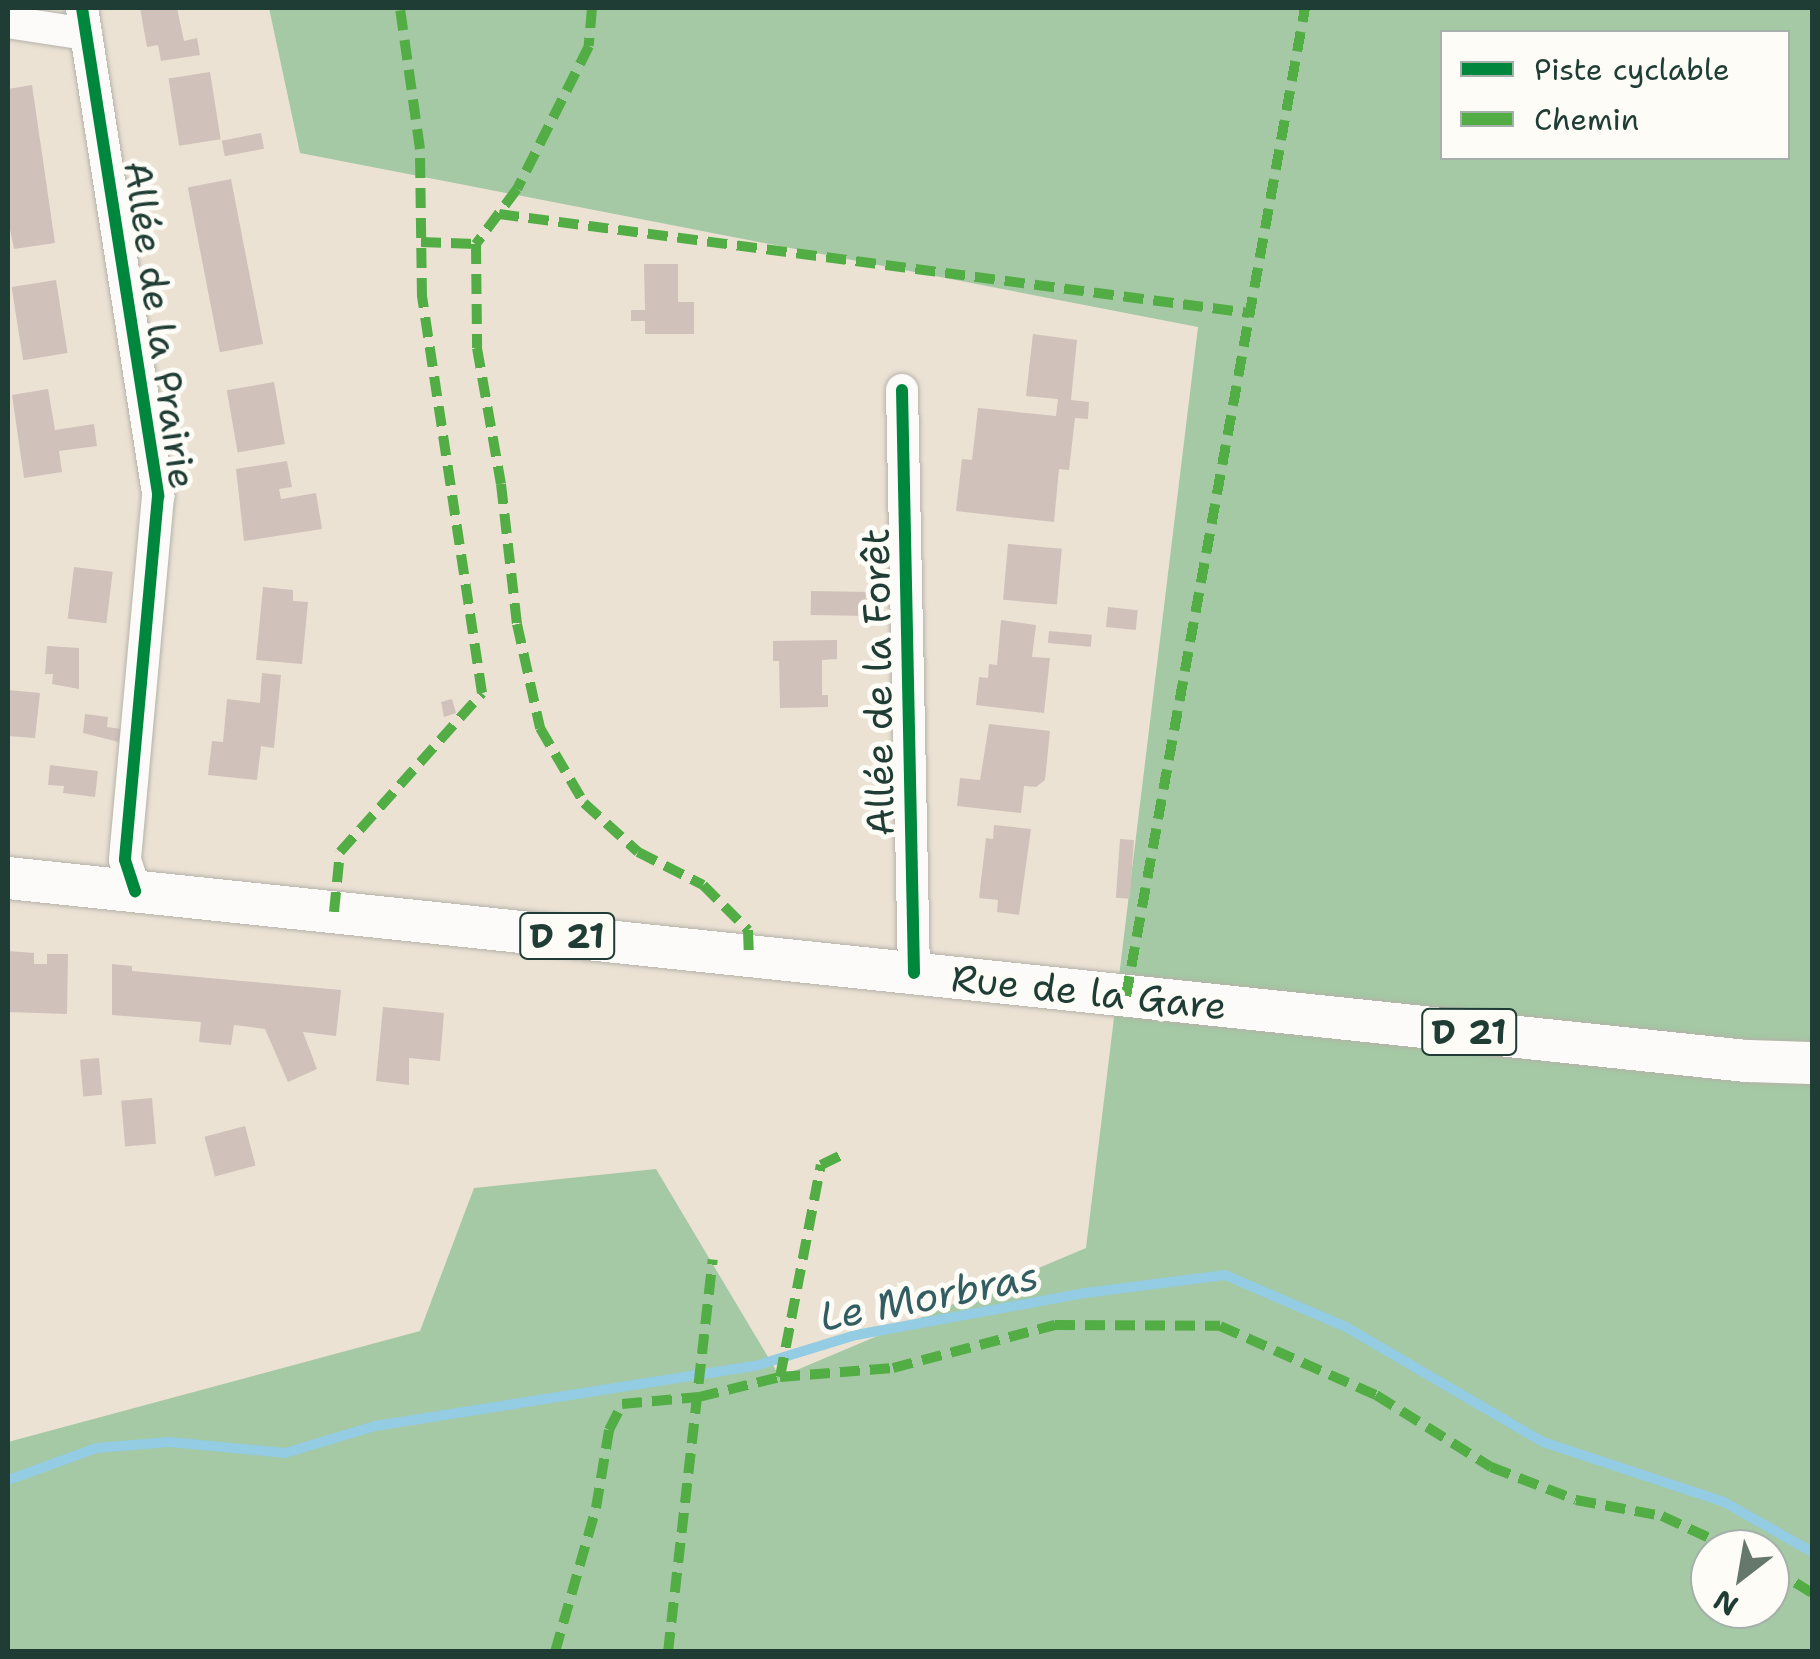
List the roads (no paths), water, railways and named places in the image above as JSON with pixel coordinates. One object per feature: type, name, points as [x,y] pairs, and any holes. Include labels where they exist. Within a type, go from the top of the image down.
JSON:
[{"type":"main road","name":"Rue de la Gare","points":[[8,878],[1747,1061],[1812,1063]]},
{"type":"street","points":[[8,22],[84,21]]},
{"type":"street","name":"Allée de la Prairie","points":[[84,21],[158,496],[126,860],[135,891]]},
{"type":"street","name":"Allée de la Forêt","points":[[902,390],[914,973]]},
{"type":"waterway","name":"Le Morbras","points":[[8,1480],[97,1448],[169,1442],[285,1453],[375,1426],[755,1366],[856,1335],[1085,1293],[1225,1275],[1346,1327],[1543,1442],[1724,1502],[1812,1552]]}]
